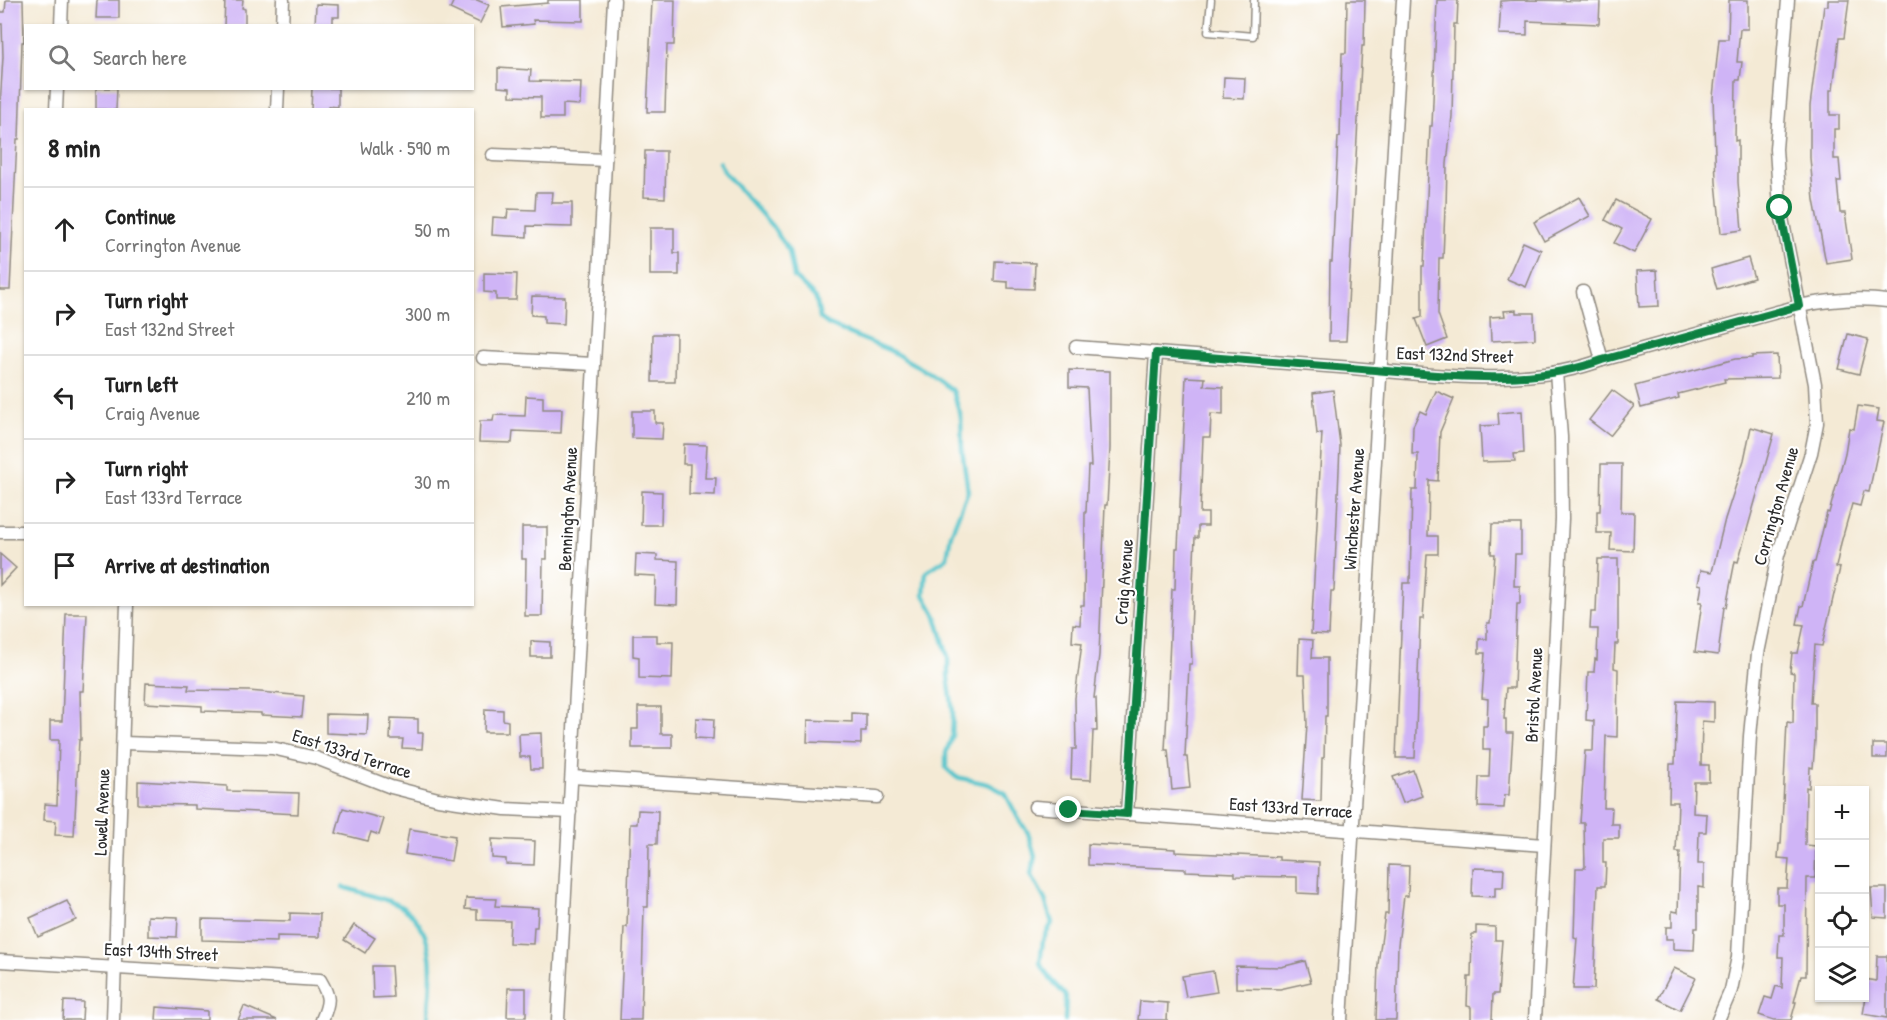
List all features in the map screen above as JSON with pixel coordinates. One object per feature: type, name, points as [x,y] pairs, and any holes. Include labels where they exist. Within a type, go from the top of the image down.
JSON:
[{"type":"street","points":[[61,24],[62,0]]},
{"type":"street","points":[[282,24],[284,0]]},
{"type":"street","name":"Bennington Avenue","points":[[558,1020],[614,0]]},
{"type":"street","name":"Winchester Avenue","points":[[1341,1020],[1403,0]]},
{"type":"street","name":"Corrington Avenue","points":[[1718,1020],[1731,990],[1738,957],[1750,736],[1758,653],[1778,555],[1817,423],[1815,384],[1780,208],[1776,149],[1788,0]]},
{"type":"street","points":[[56,108],[57,90]]},
{"type":"street","points":[[277,108],[278,90]]},
{"type":"street","points":[[494,155],[605,160]]},
{"type":"street","points":[[1583,292],[1602,360]]},
{"type":"street","name":"East 132nd Street","points":[[1076,347],[1484,377],[1556,372],[1584,366],[1799,306],[1832,300],[1887,301]]},
{"type":"street","name":"Craig Avenue","points":[[1127,814],[1156,353]]},
{"type":"street","points":[[483,358],[593,364]]},
{"type":"street","name":"Bristol Avenue","points":[[1535,1020],[1562,519],[1561,437],[1556,372]]},
{"type":"street","points":[[0,532],[24,532]]},
{"type":"street","name":"Lowell Avenue","points":[[113,1020],[127,606]]},
{"type":"street","name":"East 133rd Terrace","points":[[123,743],[272,748],[316,758],[391,787],[438,799],[505,809],[570,812]]},
{"type":"street","points":[[572,777],[878,797]]},
{"type":"street","name":"East 133rd Terrace","points":[[1035,807],[1544,845]]},
{"type":"street","name":"East 134th Street","points":[[0,960],[320,980],[328,994],[328,1006],[322,1020]]},
{"type":"lane","points":[[1211,0],[1208,32],[1253,36],[1254,0]]},
{"type":"building","points":[[6,0],[23,0],[24,42],[22,42],[10,290],[0,290],[0,105],[3,57],[0,12],[5,12]]},
{"type":"building","points":[[97,0],[119,0],[119,18],[96,18]]},
{"type":"building","points":[[225,0],[243,0],[245,24],[224,24]]},
{"type":"building","points":[[454,0],[477,0],[489,5],[480,23],[450,9]]},
{"type":"building","points":[[548,0],[583,0],[583,21],[533,20],[534,24],[503,27],[501,7],[548,3]]},
{"type":"building","points":[[652,0],[675,0],[674,45],[667,45],[665,112],[647,112]]},
{"type":"building","points":[[1347,0],[1365,0],[1364,46],[1362,46],[1346,341],[1329,341],[1330,262],[1332,262],[1338,137],[1340,137],[1342,53],[1346,53]]},
{"type":"building","points":[[1437,0],[1458,0],[1457,24],[1454,24],[1452,116],[1447,164],[1443,258],[1439,258],[1438,314],[1447,339],[1427,347],[1416,319],[1422,317],[1422,266],[1424,266],[1430,126],[1432,126]]},
{"type":"building","points":[[1729,0],[1748,0],[1748,29],[1740,29],[1737,62],[1742,62],[1740,80],[1736,80],[1735,141],[1738,140],[1738,182],[1742,230],[1721,233],[1716,182],[1713,97],[1719,39],[1728,39]]},
{"type":"building","points":[[1828,0],[1849,0],[1844,38],[1839,38],[1833,90],[1830,90],[1830,115],[1839,115],[1839,129],[1834,129],[1834,159],[1839,159],[1841,181],[1837,181],[1840,213],[1845,213],[1852,259],[1826,263],[1814,200],[1810,158],[1810,106],[1824,6],[1828,6]]},
{"type":"building","points":[[1501,1],[1600,1],[1599,24],[1527,21],[1527,35],[1499,34]]},
{"type":"building","points":[[316,4],[339,5],[339,17],[333,17],[333,24],[315,24]]},
{"type":"building","points":[[498,68],[531,70],[530,81],[581,82],[580,105],[563,104],[563,118],[541,118],[541,97],[510,96],[510,88],[498,87]]},
{"type":"building","points":[[1224,77],[1245,78],[1244,99],[1223,98]]},
{"type":"building","points":[[96,90],[117,90],[116,108],[96,108]]},
{"type":"building","points":[[312,90],[338,90],[338,107],[311,108]]},
{"type":"building","points":[[645,151],[666,151],[665,198],[644,197]]},
{"type":"building","points":[[536,192],[553,192],[552,203],[572,203],[572,227],[527,226],[527,237],[492,235],[493,217],[507,218],[508,209],[535,210]]},
{"type":"building","points":[[1579,197],[1590,216],[1544,241],[1534,222]]},
{"type":"building","points":[[1616,200],[1652,219],[1634,253],[1614,243],[1622,229],[1605,220]]},
{"type":"building","points":[[650,228],[674,228],[674,253],[679,253],[679,275],[650,275]]},
{"type":"building","points":[[1523,242],[1541,250],[1526,287],[1507,279]]},
{"type":"building","points":[[1748,258],[1754,278],[1717,289],[1711,269]]},
{"type":"building","points":[[995,261],[1035,263],[1034,289],[1008,288],[1008,282],[994,281]]},
{"type":"building","points":[[1657,270],[1659,306],[1639,307],[1637,271]]},
{"type":"building","points":[[484,273],[517,274],[516,300],[496,300],[496,293],[484,292]]},
{"type":"building","points":[[532,296],[565,297],[564,324],[544,323],[544,316],[531,315]]},
{"type":"building","points":[[1516,310],[1516,313],[1534,313],[1535,339],[1491,341],[1490,317],[1505,316],[1504,311]]},
{"type":"building","points":[[653,334],[676,334],[675,382],[652,382]]},
{"type":"building","points":[[1848,334],[1868,339],[1859,374],[1839,369]]},
{"type":"building","points":[[1777,355],[1778,378],[1724,379],[1725,382],[1678,394],[1679,398],[1641,408],[1635,386],[1735,359]]},
{"type":"building","points":[[1069,370],[1110,371],[1110,448],[1107,505],[1105,505],[1099,655],[1094,698],[1096,698],[1097,731],[1093,731],[1091,780],[1071,779],[1072,749],[1076,749],[1075,698],[1082,643],[1072,642],[1073,624],[1080,625],[1081,605],[1084,605],[1085,512],[1088,466],[1091,466],[1087,388],[1069,387]]},
{"type":"building","points":[[1186,377],[1205,378],[1204,386],[1223,387],[1223,415],[1211,414],[1210,437],[1203,437],[1200,513],[1208,513],[1208,526],[1198,526],[1198,538],[1195,537],[1192,664],[1189,664],[1185,757],[1187,757],[1190,788],[1172,790],[1168,750],[1165,750],[1172,589],[1175,589],[1176,548],[1178,548]]},
{"type":"building","points":[[1333,390],[1340,445],[1334,591],[1331,591],[1329,635],[1311,634],[1322,433],[1317,434],[1313,393]]},
{"type":"building","points":[[1612,390],[1634,406],[1610,436],[1589,420]]},
{"type":"building","points":[[1436,391],[1454,399],[1440,432],[1438,481],[1429,480],[1428,536],[1438,536],[1438,554],[1427,554],[1423,619],[1420,619],[1415,758],[1396,758],[1403,583],[1410,583],[1412,490],[1417,490],[1418,454],[1412,454],[1413,426],[1420,411],[1426,414]]},
{"type":"building","points":[[526,396],[543,397],[543,409],[562,409],[561,433],[513,431],[512,443],[479,442],[480,421],[493,421],[494,415],[525,416]]},
{"type":"building","points":[[1858,406],[1879,409],[1877,421],[1884,422],[1869,492],[1864,491],[1860,506],[1852,504],[1841,543],[1836,567],[1840,568],[1822,646],[1815,645],[1811,703],[1815,703],[1815,740],[1813,768],[1810,767],[1809,788],[1806,787],[1805,845],[1815,846],[1815,878],[1807,878],[1806,976],[1801,976],[1791,1020],[1774,1020],[1759,1015],[1765,997],[1772,999],[1776,986],[1782,988],[1783,957],[1778,957],[1779,935],[1784,935],[1784,904],[1777,904],[1777,888],[1787,888],[1789,859],[1778,858],[1779,844],[1781,844],[1787,722],[1793,723],[1794,673],[1790,672],[1792,653],[1798,653],[1804,625],[1797,624],[1801,606],[1803,606],[1827,512],[1829,513],[1845,453],[1849,428],[1854,429]]},
{"type":"building","points":[[632,411],[655,411],[655,423],[663,423],[662,439],[632,438]]},
{"type":"building","points":[[1522,411],[1524,453],[1514,454],[1515,461],[1482,462],[1480,426],[1499,425],[1498,413]]},
{"type":"building","points":[[1751,427],[1774,434],[1738,562],[1735,561],[1726,607],[1724,607],[1718,655],[1695,652],[1702,602],[1699,602],[1702,585],[1698,584],[1701,570],[1712,572],[1725,519],[1744,460]]},
{"type":"building","points":[[684,444],[707,445],[705,478],[716,478],[715,495],[689,494],[690,464],[683,464]]},
{"type":"building","points":[[1601,464],[1622,464],[1621,512],[1634,512],[1633,551],[1610,550],[1611,533],[1597,533]]},
{"type":"building","points":[[642,491],[662,492],[661,525],[641,525]]},
{"type":"building","points":[[1492,524],[1521,524],[1521,554],[1515,554],[1514,586],[1520,586],[1520,604],[1517,604],[1514,688],[1506,688],[1504,719],[1506,719],[1506,733],[1513,733],[1509,795],[1505,795],[1504,808],[1478,807],[1479,777],[1489,777],[1490,750],[1483,750],[1483,726],[1487,726],[1488,699],[1482,698],[1485,653],[1479,653],[1479,639],[1487,639],[1487,623],[1490,623],[1495,554],[1491,554]]},
{"type":"building","points":[[522,527],[547,527],[547,559],[543,559],[542,616],[525,616],[526,559],[522,559]]},
{"type":"building","points":[[0,554],[16,568],[0,585]]},
{"type":"building","points":[[636,554],[657,555],[657,560],[678,561],[677,605],[655,604],[656,576],[635,575]]},
{"type":"building","points":[[1598,559],[1618,559],[1618,644],[1615,644],[1614,668],[1618,669],[1617,737],[1606,736],[1604,808],[1612,808],[1611,824],[1619,824],[1619,838],[1603,838],[1603,863],[1606,863],[1605,886],[1598,886],[1594,989],[1573,989],[1577,938],[1574,937],[1576,868],[1585,868],[1584,823],[1580,823],[1585,751],[1593,751],[1594,721],[1586,720],[1588,672],[1594,672],[1595,659],[1597,660],[1598,629],[1590,629],[1591,612],[1596,612]]},
{"type":"building","points":[[66,614],[87,614],[83,691],[80,691],[81,740],[79,740],[74,836],[55,835],[56,821],[44,820],[45,804],[57,805],[59,740],[50,740],[50,721],[62,721]]},
{"type":"building","points":[[633,635],[657,635],[657,642],[673,642],[672,679],[639,678],[639,657],[633,656]]},
{"type":"building","points":[[1299,639],[1313,640],[1312,658],[1327,658],[1327,716],[1325,716],[1324,758],[1322,758],[1321,801],[1302,800],[1307,724],[1305,675],[1298,675]]},
{"type":"building","points":[[531,641],[550,642],[550,657],[531,657]]},
{"type":"building","points":[[146,683],[189,685],[188,690],[249,691],[304,696],[302,717],[202,711],[202,706],[145,703]]},
{"type":"building","points":[[1677,701],[1714,702],[1714,722],[1702,721],[1701,765],[1709,765],[1709,782],[1694,782],[1693,813],[1707,814],[1706,832],[1699,832],[1698,864],[1704,864],[1704,888],[1698,887],[1698,928],[1695,928],[1694,950],[1673,949],[1673,939],[1666,939],[1666,927],[1672,927],[1672,911],[1678,912],[1680,852],[1676,852],[1678,802],[1669,802],[1670,764],[1675,764]]},
{"type":"building","points":[[638,707],[661,707],[661,734],[672,734],[672,748],[632,748],[632,729],[638,729]]},
{"type":"building","points":[[485,709],[503,710],[503,720],[508,721],[508,732],[484,732]]},
{"type":"building","points":[[852,713],[866,714],[866,731],[861,731],[861,744],[807,742],[808,720],[852,722]]},
{"type":"building","points":[[326,714],[368,715],[367,735],[326,733]]},
{"type":"building","points":[[391,718],[418,719],[418,733],[423,733],[422,749],[402,748],[403,739],[390,739]]},
{"type":"building","points":[[696,718],[714,719],[713,739],[695,738]]},
{"type":"building","points":[[541,733],[542,769],[531,769],[530,757],[520,757],[519,734]]},
{"type":"building","points":[[1873,744],[1887,744],[1887,758],[1873,758]]},
{"type":"building","points":[[1413,770],[1422,796],[1403,803],[1393,777]]},
{"type":"building","points":[[138,781],[227,786],[227,791],[299,793],[298,814],[195,809],[195,805],[138,804]]},
{"type":"building","points":[[343,808],[384,819],[379,835],[371,832],[368,841],[336,833]]},
{"type":"building","points":[[638,810],[658,811],[657,844],[649,844],[648,907],[644,907],[641,1020],[620,1020],[624,927],[627,927],[630,824],[637,824]]},
{"type":"building","points":[[409,829],[455,836],[451,861],[405,854]]},
{"type":"building","points":[[492,839],[535,841],[534,865],[506,864],[506,859],[492,858]]},
{"type":"building","points":[[1088,844],[1175,849],[1175,852],[1279,857],[1279,860],[1319,862],[1318,894],[1297,893],[1297,877],[1235,876],[1235,873],[1186,871],[1186,869],[1088,865]]},
{"type":"building","points":[[1389,865],[1409,866],[1408,896],[1404,896],[1398,945],[1396,1020],[1376,1020],[1378,964],[1385,914],[1388,914]]},
{"type":"building","points":[[1473,868],[1504,869],[1503,887],[1495,887],[1495,897],[1472,896]]},
{"type":"building","points":[[1871,888],[1887,888],[1887,918],[1873,917]]},
{"type":"building","points":[[466,898],[496,899],[495,906],[538,908],[533,944],[509,943],[510,921],[477,920],[477,910],[465,909]]},
{"type":"building","points":[[67,901],[76,920],[38,937],[30,918]]},
{"type":"building","points":[[290,913],[320,914],[319,937],[277,936],[277,942],[202,940],[202,919],[290,921]]},
{"type":"building","points":[[148,916],[178,917],[177,937],[148,936]]},
{"type":"building","points":[[354,925],[375,938],[365,953],[344,940]]},
{"type":"building","points":[[1476,926],[1495,927],[1495,940],[1502,940],[1498,994],[1493,994],[1492,1020],[1471,1020],[1471,1007],[1467,1006],[1468,977],[1471,977],[1472,934],[1476,934]]},
{"type":"building","points":[[1877,956],[1887,956],[1887,1018],[1863,1014],[1865,1002],[1869,1002],[1869,980],[1876,981]]},
{"type":"building","points":[[1305,961],[1311,982],[1280,989],[1236,988],[1236,966],[1281,967]]},
{"type":"building","points":[[372,966],[391,966],[393,997],[373,998]]},
{"type":"building","points":[[1674,968],[1696,978],[1680,1010],[1658,999]]},
{"type":"building","points":[[1213,971],[1217,992],[1186,997],[1182,976]]},
{"type":"building","points":[[508,988],[526,988],[526,1017],[507,1017]]},
{"type":"building","points":[[64,1001],[83,1002],[82,1020],[63,1020]]},
{"type":"building","points":[[1140,1001],[1168,1003],[1167,1020],[1138,1020]]},
{"type":"building","points":[[244,1006],[277,1020],[238,1020]]},
{"type":"building","points":[[157,1007],[207,1011],[207,1020],[156,1020]]},
{"type":"waterway","points":[[719,162],[724,172],[772,226],[789,251],[794,277],[816,298],[820,318],[829,325],[891,351],[929,373],[953,391],[961,417],[962,449],[968,491],[951,534],[947,558],[926,572],[924,595],[936,616],[948,657],[948,677],[953,712],[952,736],[946,753],[946,768],[956,777],[988,784],[1005,793],[1028,833],[1035,856],[1031,874],[1045,900],[1052,923],[1043,940],[1040,963],[1051,980],[1066,996],[1065,1020]]},
{"type":"waterway","points":[[343,887],[400,906],[413,916],[422,928],[430,957],[431,989],[428,1020]]},
{"type":"route","points":[[1069,810],[1127,814],[1156,353],[1484,377],[1556,372],[1584,366],[1799,306],[1780,208]]}]
